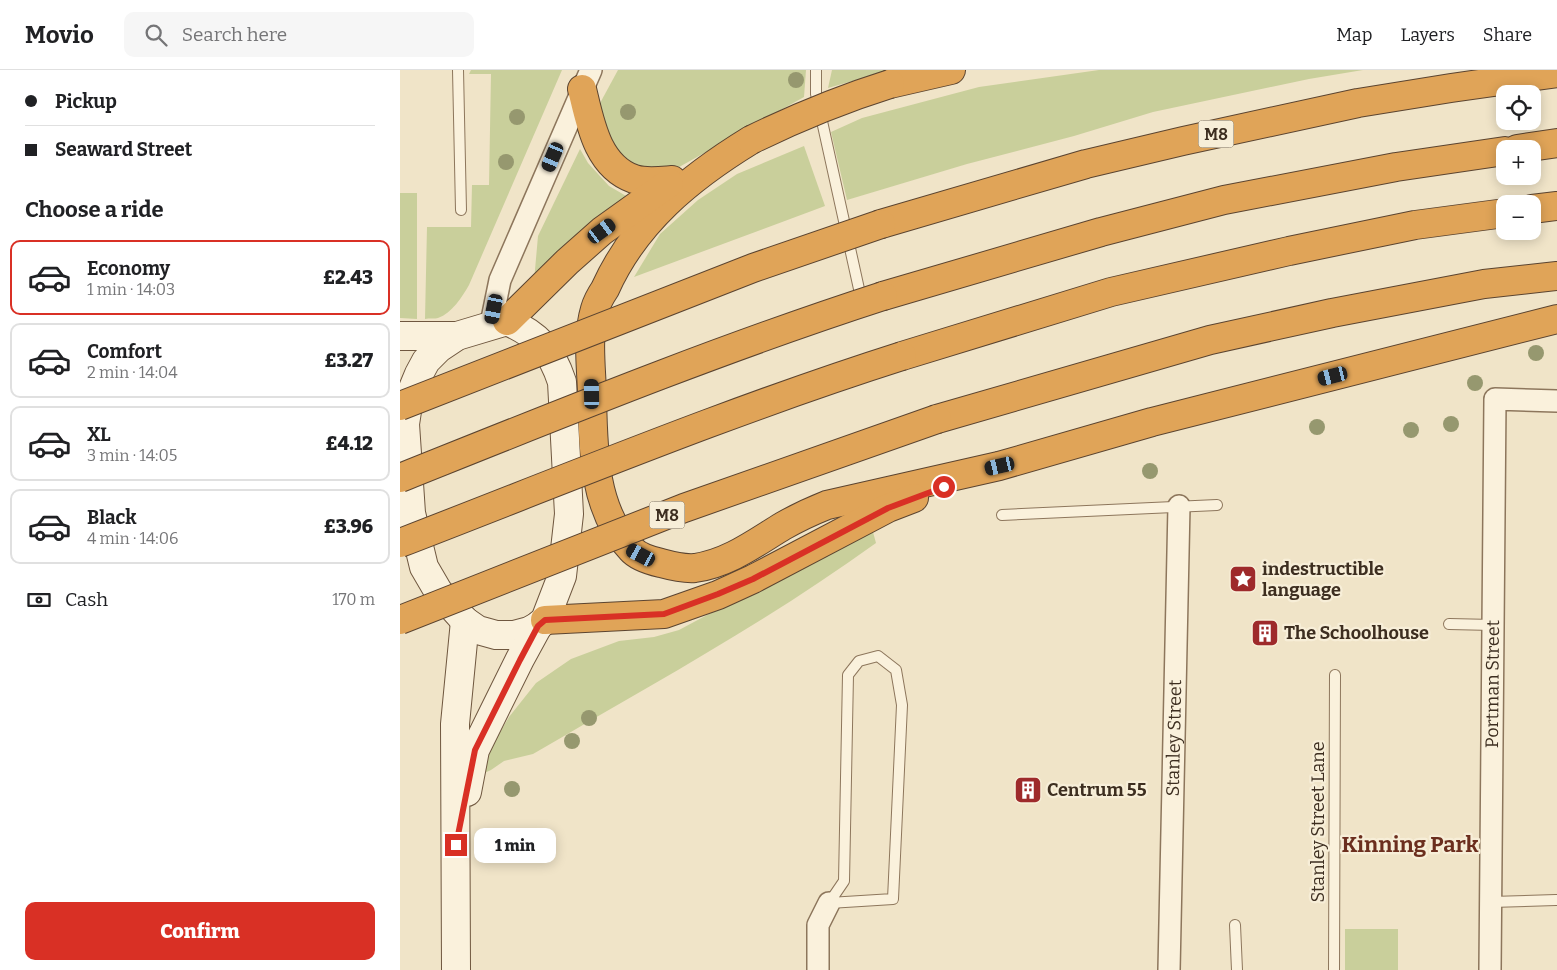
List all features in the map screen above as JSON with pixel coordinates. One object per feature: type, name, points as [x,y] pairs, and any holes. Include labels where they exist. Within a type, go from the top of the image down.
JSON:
[{"type":"highway","points":[[951,70],[890,84],[856,95],[786,122],[751,140],[687,184],[662,207],[623,254],[595,310],[589,348],[592,377],[593,443],[603,503],[608,516],[632,550],[651,560],[672,566],[694,568],[739,554],[783,526],[827,505],[1000,466],[1161,420],[1557,319]]},
{"type":"highway","name":"M8","points":[[403,398],[752,268],[881,224],[1086,164],[1358,103],[1480,83],[1557,73]]},
{"type":"highway","points":[[586,80],[592,130],[603,153],[615,168],[634,179],[651,182],[672,180]]},
{"type":"highway","points":[[1541,145],[1557,143]]},
{"type":"highway","points":[[400,478],[871,293],[1224,200],[1496,151]]},
{"type":"highway","points":[[499,322],[602,231],[672,180],[720,160]]},
{"type":"highway","points":[[1541,208],[1557,206]]},
{"type":"highway","points":[[400,543],[677,435],[830,379],[1036,314],[1120,290],[1289,250],[1416,225],[1496,214]]},
{"type":"highway","name":"M8","points":[[400,620],[684,508],[937,419],[1210,340],[1332,313],[1484,284],[1557,276]]},
{"type":"highway","points":[[542,623],[664,614],[753,579],[888,508],[1000,466]]},
{"type":"street","points":[[499,322],[500,280],[586,80]]},
{"type":"street","points":[[456,845],[475,750],[520,660],[542,623],[562,576],[569,514],[562,382],[556,366],[544,347],[528,330],[499,322],[457,336],[439,348],[426,361],[403,398],[411,513],[424,566],[438,591],[466,621],[478,630],[496,635],[514,635],[529,631],[542,623]]},
{"type":"street","points":[[400,336],[457,336]]},
{"type":"street","name":"Portman Street","points":[[1490,970],[1495,398],[1557,401]]},
{"type":"street","name":"Stanley Street","points":[[1169,970],[1178,506]]},
{"type":"street","points":[[456,970],[455,724],[466,621]]},
{"type":"street","points":[[818,970],[818,925],[829,903]]},
{"type":"lane","points":[[458,70],[460,210]]},
{"type":"lane","points":[[816,70],[816,94],[871,293]]},
{"type":"lane","points":[[1002,515],[1217,505]]},
{"type":"lane","points":[[1450,624],[1493,625]]},
{"type":"lane","points":[[878,656],[896,670],[902,705],[893,898],[829,903],[844,881],[848,675],[859,661],[878,656]]},
{"type":"lane","name":"Stanley Street Lane","points":[[1334,970],[1335,675]]},
{"type":"lane","points":[[1491,902],[1556,900]]},
{"type":"lane","points":[[1235,925],[1237,970]]},
{"type":"green space","points":[[471,70],[562,70],[469,285],[452,309],[443,316],[425,319],[427,227],[471,227],[472,185],[489,185],[491,74],[469,74]]},
{"type":"green space","points":[[618,70],[806,70],[804,97],[672,171],[632,169],[616,156],[599,105]]},
{"type":"green space","points":[[832,70],[891,70],[828,88]]},
{"type":"green space","points":[[1099,70],[1363,70],[1309,79],[1153,112],[847,200],[831,132],[862,118],[979,87]]},
{"type":"green space","points":[[804,146],[825,206],[634,277],[660,234],[698,200],[737,174]]},
{"type":"green space","points":[[580,149],[588,163],[609,186],[633,200],[534,281],[538,236]]},
{"type":"green space","points":[[400,193],[417,193],[417,319],[400,318]]},
{"type":"green space","points":[[873,532],[876,543],[750,627],[533,754],[504,761],[482,774],[489,751],[509,717],[536,683],[571,659],[619,641],[654,637],[679,630],[830,551]]},
{"type":"green space","points":[[1345,929],[1398,929],[1398,970],[1345,970]]},
{"type":"place","name":"indestructible language","points":[[1243,579]]},
{"type":"place","name":"The Schoolhouse","points":[[1265,633]]},
{"type":"place","name":"Centrum 55","points":[[1028,790]]},
{"type":"district","name":"Kinning Park","points":[[1410,844]]},
{"type":"route","points":[[456,845],[475,750],[538,626],[545,620],[664,614],[753,579],[888,508],[944,487]]}]
